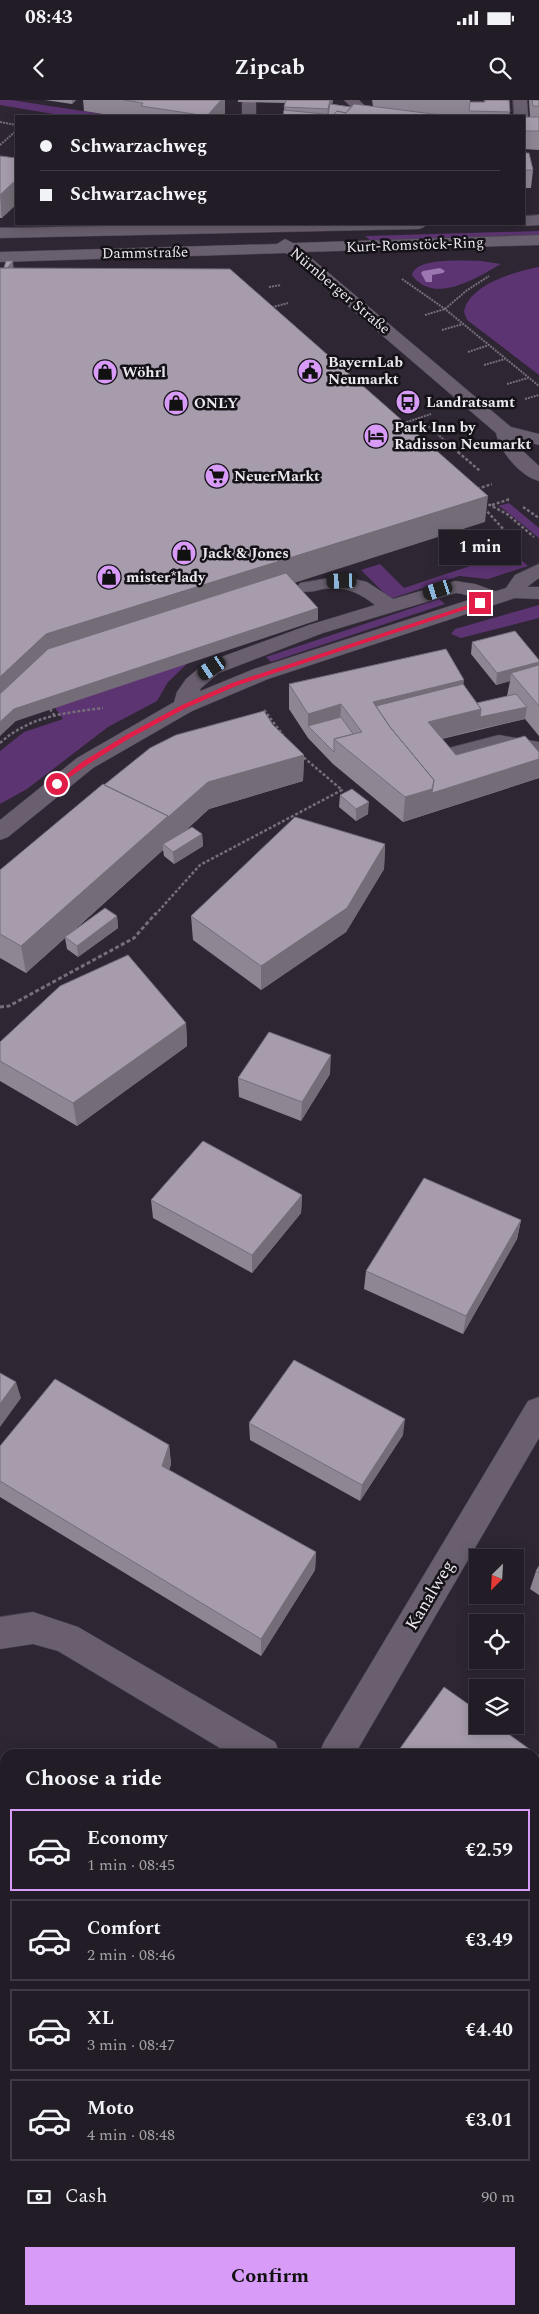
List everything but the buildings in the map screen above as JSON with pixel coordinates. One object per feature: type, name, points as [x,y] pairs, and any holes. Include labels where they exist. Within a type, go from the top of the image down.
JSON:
[{"type":"main road","points":[[351,100],[367,115]]},
{"type":"main road","points":[[520,100],[521,115]]},
{"type":"main road","points":[[525,221],[539,220]]},
{"type":"main road","name":"Kurt-Romstöck-Ring","points":[[265,226],[342,225]]},
{"type":"main road","name":"Dammstraße","points":[[0,234],[265,226]]},
{"type":"main road","name":"Nürnberger Straße","points":[[265,226],[505,431],[539,440]]},
{"type":"main road","name":"Kurt-Romstöck-Ring","points":[[291,249],[539,240]]},
{"type":"main road","name":"Dammstraße","points":[[0,258],[291,249]]},
{"type":"main road","name":"Nürnberger Straße","points":[[505,431],[509,446],[515,454],[539,475]]},
{"type":"main road","points":[[0,832],[85,763],[184,706],[261,674],[505,595],[522,579],[539,570]]},
{"type":"main road","points":[[307,586],[326,582],[352,582],[370,590],[389,606]]},
{"type":"main road","points":[[184,706],[189,688],[197,678],[212,668],[316,629],[455,587],[505,595],[539,593]]},
{"type":"main road","points":[[449,755],[499,742],[539,749]]},
{"type":"main road","name":"Kanalweg","points":[[339,1749],[539,1410]]},
{"type":"main road","points":[[0,1633],[33,1628],[66,1638],[255,1749]]},
{"type":"path","points":[[0,122],[15,125]]},
{"type":"path","points":[[0,145],[15,133]]},
{"type":"path","points":[[425,315],[445,309],[466,291],[494,274]]},
{"type":"path","points":[[400,278],[445,309],[539,386]]},
{"type":"path","points":[[263,310],[288,302]]},
{"type":"path","points":[[442,330],[464,324]]},
{"type":"path","points":[[468,352],[490,345]]},
{"type":"path","points":[[326,366],[355,358]]},
{"type":"path","points":[[484,365],[506,359]]},
{"type":"path","points":[[507,384],[529,378]]},
{"type":"path","points":[[525,399],[539,395]]},
{"type":"path","points":[[395,426],[434,414]]},
{"type":"path","points":[[475,489],[494,483]]},
{"type":"path","points":[[491,506],[513,498]]},
{"type":"path","points":[[514,542],[494,522],[478,499],[507,514],[539,541]]},
{"type":"path","points":[[260,705],[288,742]]},
{"type":"path","points":[[50,709],[54,715]]},
{"type":"path","points":[[0,743],[22,724],[59,714]]},
{"type":"path","points":[[0,1007],[9,1006],[134,938],[200,865],[342,790],[301,755]]},
{"type":"shaded area","points":[[0,100],[11,100],[108,115],[59,115],[0,105]]},
{"type":"shaded area","points":[[539,231],[539,235],[371,241],[365,236]]},
{"type":"shaded area","points":[[442,261],[481,261],[501,264],[469,281],[444,289],[432,288],[421,284],[412,275],[415,269],[431,263]]},
{"type":"shaded area","points":[[539,267],[539,375],[467,320],[464,312],[467,302],[483,287],[506,276]]},
{"type":"shaded area","points":[[509,503],[539,528],[539,538],[498,506]]},
{"type":"shaded area","points":[[491,534],[528,566],[488,579],[459,576],[390,599],[361,570],[380,564],[404,588],[503,555],[483,536]]},
{"type":"shaded area","points":[[297,598],[318,620],[188,663],[168,682],[157,701],[108,727],[27,789],[0,804],[0,751],[24,732],[63,719],[55,708],[16,721],[66,672]]},
{"type":"shaded area","points":[[439,599],[445,604],[271,662],[266,657]]},
{"type":"shaded area","points":[[539,605],[539,618],[461,638],[451,634],[455,629]]},
{"type":"waterway","points":[[429,280],[426,273],[440,271]]},
{"type":"place","name":"BayernLab Neumarkt","points":[[310,371]]},
{"type":"place","name":"Wöhrl","points":[[105,372]]},
{"type":"place","name":"Landratsamt","points":[[408,402]]},
{"type":"place","name":"ONLY","points":[[176,403]]},
{"type":"place","name":"Park Inn by Radisson Neumarkt","points":[[376,436]]},
{"type":"place","name":"NeuerMarkt","points":[[217,476]]},
{"type":"place","name":"Jack & Jones","points":[[184,553]]},
{"type":"place","name":"mister*lady","points":[[109,577]]},
{"type":"route","points":[[57,784],[85,763],[184,706],[261,674],[480,603]]}]
